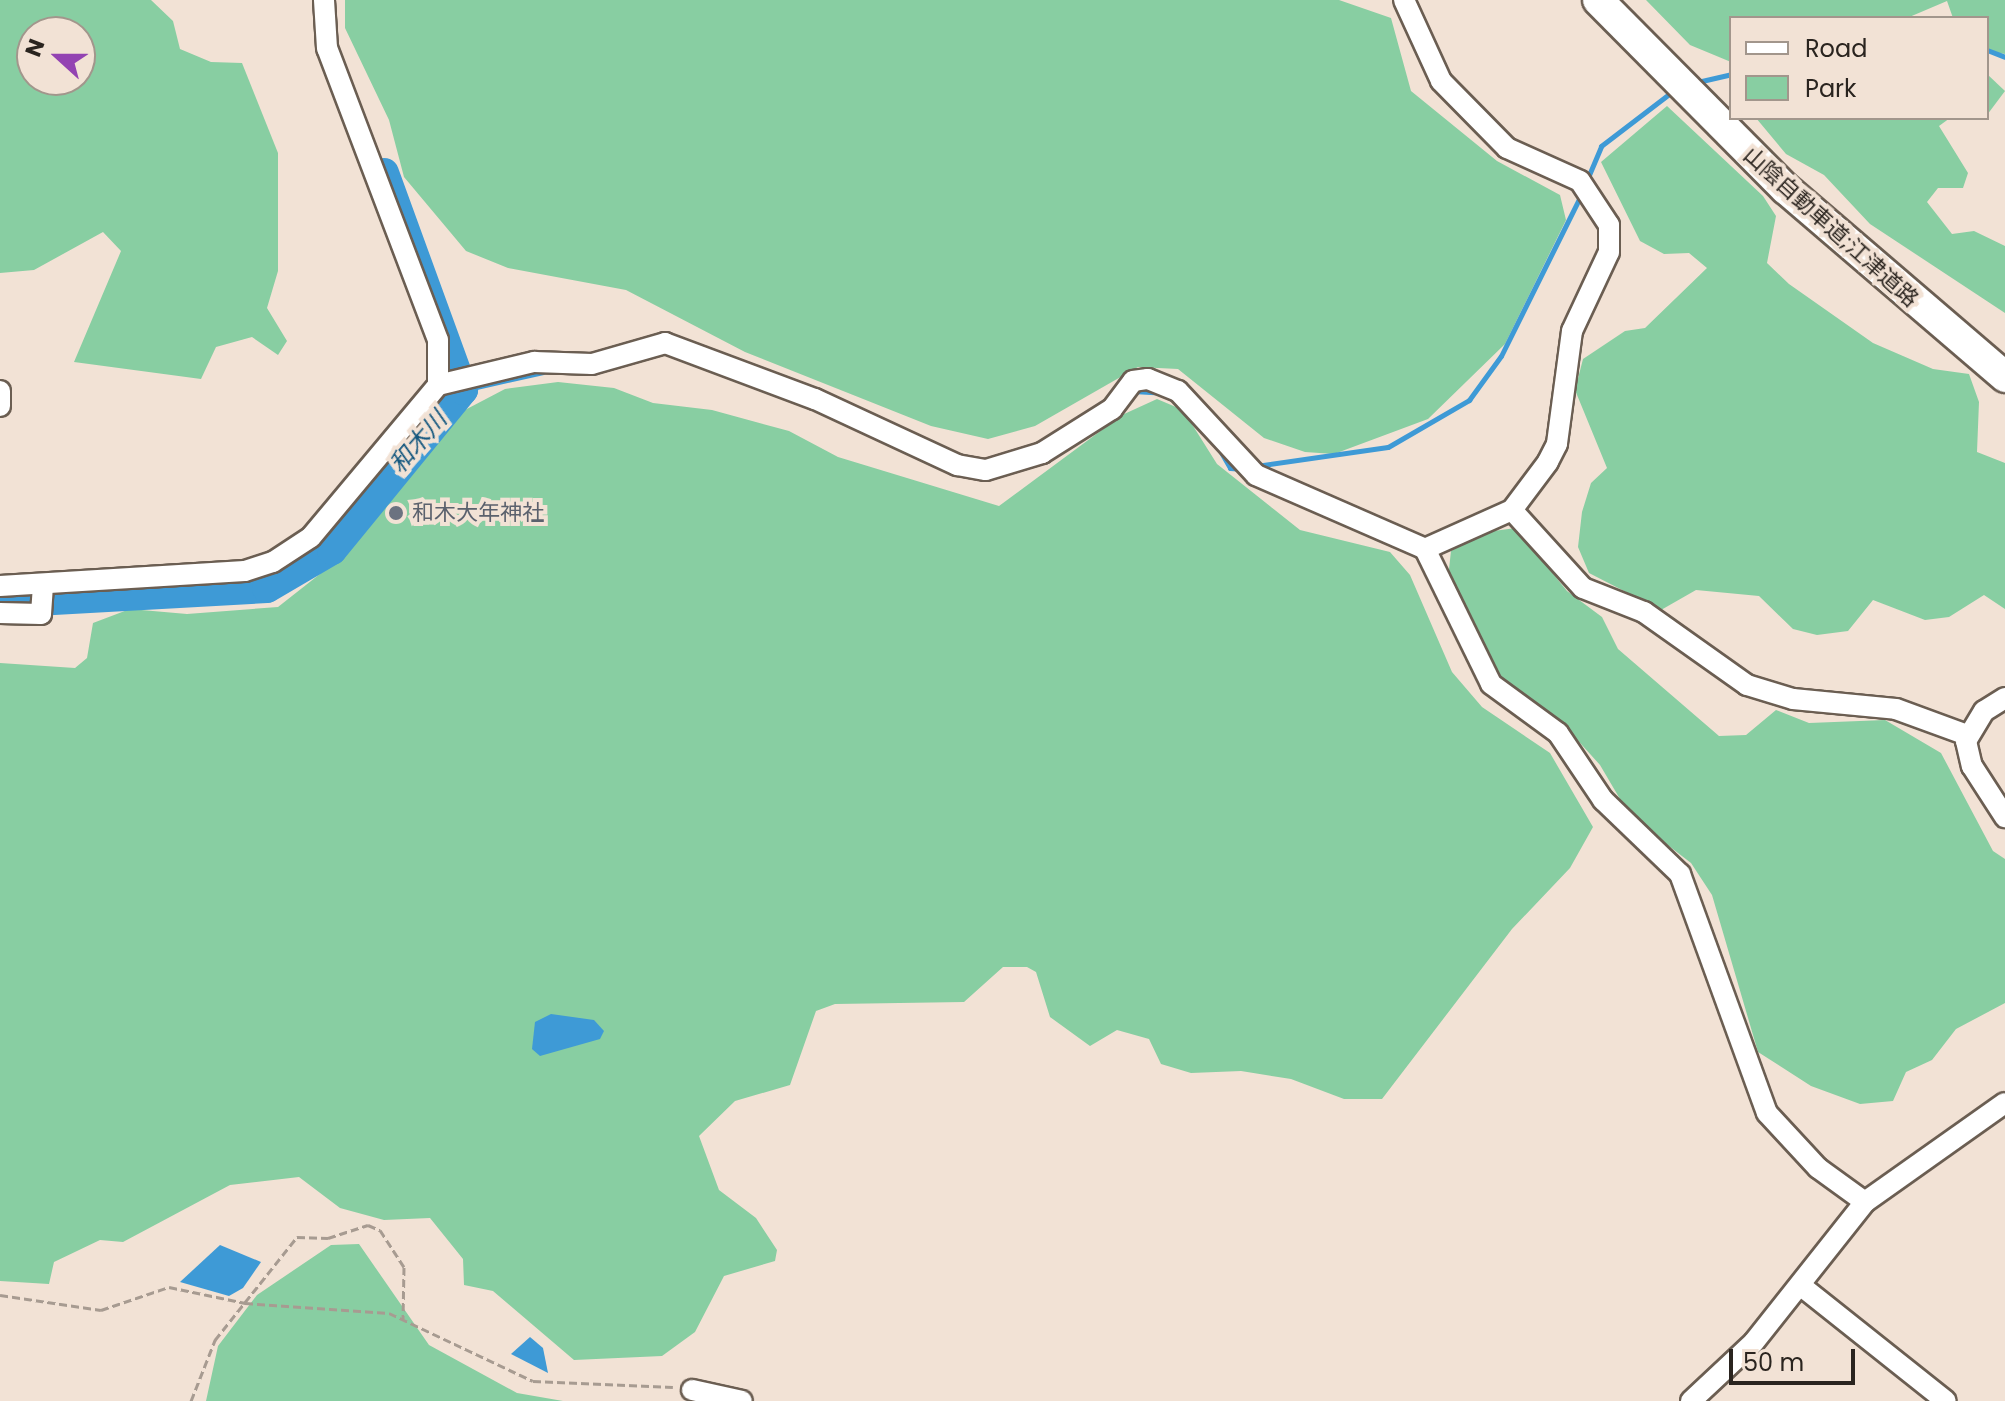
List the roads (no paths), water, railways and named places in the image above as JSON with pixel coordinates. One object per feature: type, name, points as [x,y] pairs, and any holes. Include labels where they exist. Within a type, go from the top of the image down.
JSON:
[{"type":"highway","name":"山陰自動車道;江津道路","points":[[1598,0],[1786,189],[2005,377]]},
{"type":"street","points":[[324,0],[327,48],[438,340],[442,384]]},
{"type":"street","points":[[1404,0],[1441,81],[1490,135],[1584,185],[1609,225],[1609,252],[1572,331],[1557,444],[1512,510],[1425,549]]},
{"type":"street","points":[[0,586],[43,594],[245,571],[273,562],[311,537],[442,384],[472,376],[583,362],[643,345],[674,345],[957,465],[986,470],[1042,453],[1148,379],[1178,391],[1249,469],[1425,549],[1491,684],[1558,733],[1603,800],[1680,874],[1767,1113],[1818,1168],[1865,1202]]},
{"type":"street","points":[[0,391],[0,406]]},
{"type":"street","points":[[1512,510],[1583,588],[1644,612],[1747,685],[1793,699],[1896,709],[1967,735]]},
{"type":"street","points":[[0,613],[41,614],[43,594]]},
{"type":"street","points":[[1967,735],[2005,698]]},
{"type":"street","points":[[1967,735],[1972,766],[2005,817]]},
{"type":"street","points":[[1691,1401],[1800,1285],[1865,1202],[2005,1103]]},
{"type":"street","points":[[1800,1285],[1946,1401]]},
{"type":"street","points":[[692,1390],[742,1401]]},
{"type":"water","points":[[551,1014],[594,1020],[604,1031],[600,1039],[540,1056],[532,1049],[535,1022]]},
{"type":"water","points":[[220,1245],[261,1262],[243,1288],[229,1296],[180,1282]]},
{"type":"water","points":[[530,1337],[543,1348],[548,1373],[511,1354]]},
{"type":"waterway","points":[[1989,51],[2005,57]]},
{"type":"waterway","points":[[1693,83],[1729,74]]},
{"type":"waterway","points":[[1586,182],[1601,146],[1673,91]]},
{"type":"waterway","name":"和木川","points":[[0,603],[267,588],[332,550],[463,390],[384,173]]},
{"type":"waterway","points":[[1256,466],[1388,447],[1469,400],[1501,356],[1581,195]]},
{"type":"waterway","points":[[592,354],[665,333],[812,388]]},
{"type":"waterway","points":[[463,390],[543,372]]},
{"type":"waterway","points":[[1133,391],[1155,392]]},
{"type":"waterway","points":[[1073,422],[1111,397]]},
{"type":"waterway","points":[[1218,447],[1230,468],[1243,469]]},
{"type":"place","name":"和木大年神社","points":[[396,513]]}]
